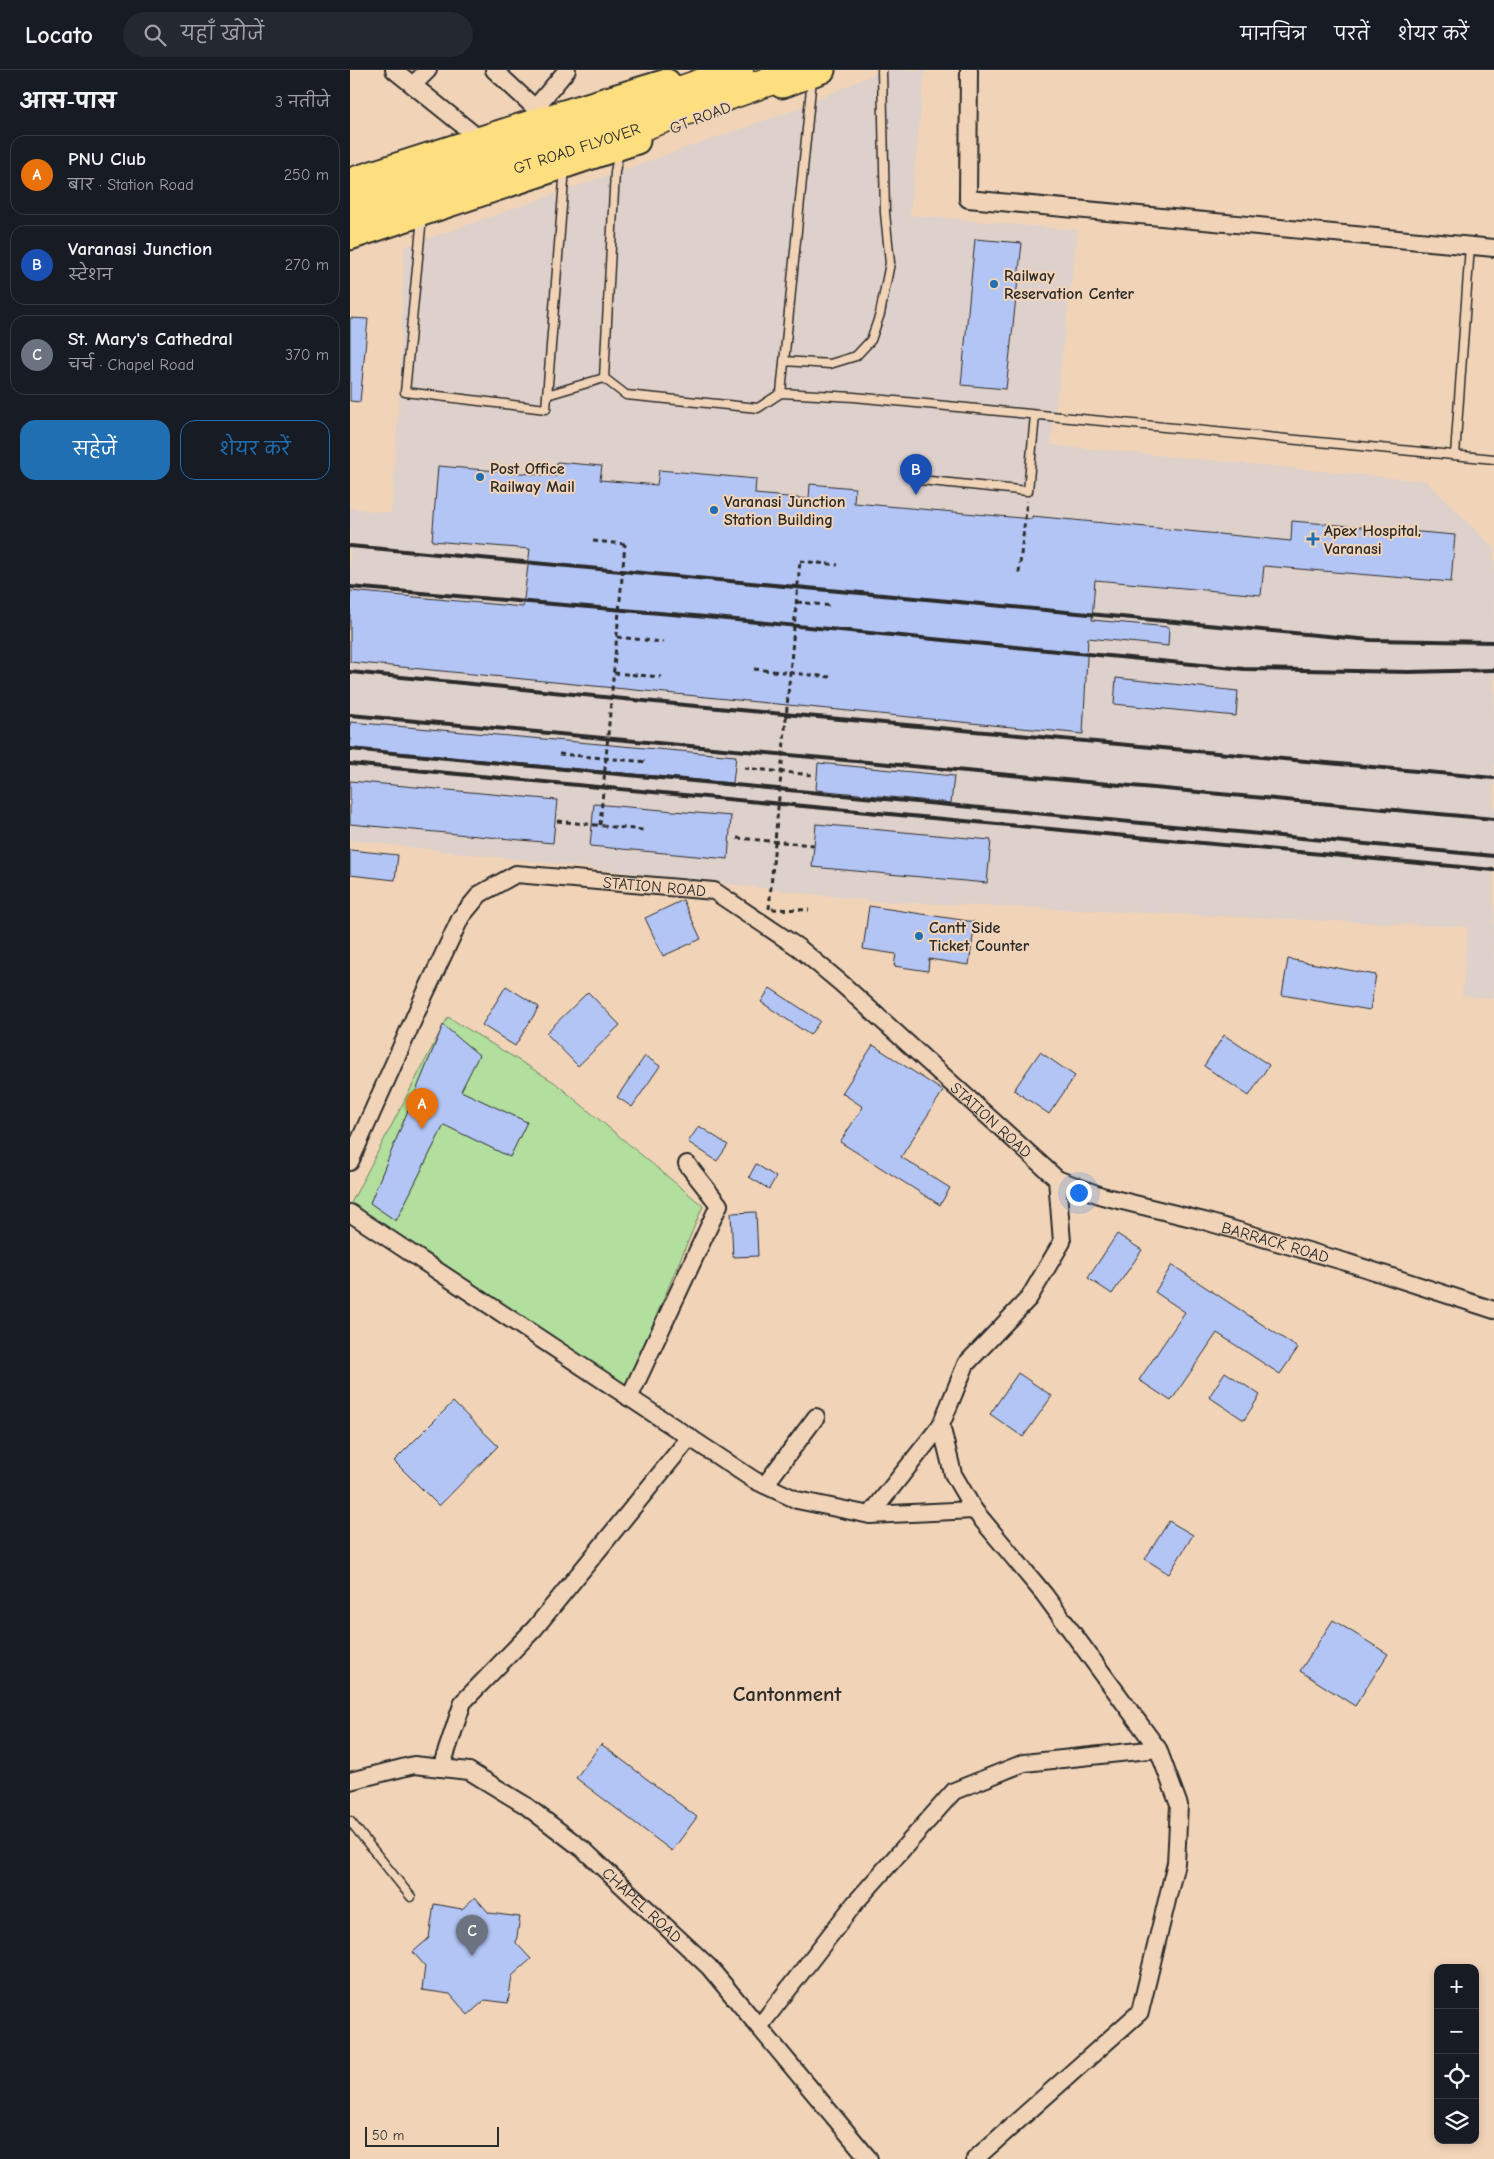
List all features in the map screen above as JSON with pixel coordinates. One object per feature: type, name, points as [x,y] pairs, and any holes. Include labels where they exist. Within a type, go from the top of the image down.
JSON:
[{"type":"highway","name":"GT ROAD FLYOVER","points":[[350,199],[616,113],[739,70]]},
{"type":"highway","name":"GT ROAD FLYOVER","points":[[350,221],[623,134],[812,71]]},
{"type":"main road","points":[[350,181],[481,140],[538,114],[705,70]]},
{"type":"main road","name":"GT ROAD","points":[[350,237],[620,148],[812,71]]},
{"type":"street","points":[[394,70],[481,140]]},
{"type":"street","points":[[413,86],[428,70]]},
{"type":"street","points":[[494,70],[538,114],[567,70]]},
{"type":"street","points":[[969,70],[968,199],[1494,248]]},
{"type":"street","name":"STATION ROAD","points":[[350,1162],[461,917],[480,894],[516,874],[714,891],[799,948],[834,977],[1057,1179]]},
{"type":"street","points":[[629,1398],[719,1205],[687,1164]]},
{"type":"street","points":[[870,1515],[941,1425],[966,1364],[1029,1298],[1062,1242],[1057,1179]]},
{"type":"street","name":"BARRACK ROAD","points":[[1057,1179],[1102,1196],[1204,1221],[1364,1267],[1494,1310]]},
{"type":"street","points":[[350,1213],[629,1398],[765,1485],[797,1500],[870,1515],[974,1510]]},
{"type":"street","points":[[765,1485],[816,1417]]},
{"type":"street","points":[[941,1425],[953,1474],[974,1510],[1044,1594],[1158,1749],[1179,1805],[1176,1863],[1140,2012],[975,2159]]},
{"type":"street","points":[[440,1768],[463,1702],[535,1628],[690,1437]]},
{"type":"street","points":[[759,2027],[855,1903],[954,1790],[1024,1763],[1158,1749]]},
{"type":"street","name":"CHAPEL ROAD","points":[[350,1781],[414,1764],[469,1772],[525,1805],[585,1851],[709,1967],[869,2159]]},
{"type":"lane","points":[[784,361],[830,364],[856,356],[871,340],[880,314],[890,263],[885,213],[882,70]]},
{"type":"lane","points":[[781,393],[812,71]]},
{"type":"lane","points":[[604,378],[615,172],[620,148]]},
{"type":"lane","points":[[423,214],[405,392],[546,409],[565,166]]},
{"type":"lane","points":[[1455,455],[1470,246]]},
{"type":"lane","points":[[604,378],[626,395],[758,408],[781,393],[854,397],[1494,459]]},
{"type":"lane","points":[[547,396],[604,378]]},
{"type":"lane","points":[[920,480],[1028,491],[1035,415]]},
{"type":"lane","points":[[350,1821],[411,1897]]},
{"type":"path","points":[[1019,573],[1028,491]]},
{"type":"path","points":[[593,541],[625,544],[600,825]]},
{"type":"path","points":[[809,910],[769,909],[800,561],[838,564]]},
{"type":"path","points":[[797,602],[832,606]]},
{"type":"path","points":[[617,637],[663,642]]},
{"type":"path","points":[[754,669],[830,677]]},
{"type":"path","points":[[614,673],[661,677]]},
{"type":"path","points":[[559,754],[647,762]]},
{"type":"path","points":[[744,768],[812,775]]},
{"type":"path","points":[[557,821],[644,830]]},
{"type":"path","points":[[737,838],[814,845]]},
{"type":"shaded area","points":[[883,70],[925,70],[910,215],[1078,230],[1051,445],[1426,481],[1494,548],[1494,999],[1462,995],[1468,927],[871,901],[350,840],[350,508],[391,513],[399,401],[404,247],[791,111]]},
{"type":"green space","points":[[448,1017],[554,1082],[703,1206],[626,1387],[350,1205]]},
{"type":"building","name":"Railway Reservation Center","points":[[975,239],[1022,243],[1006,389],[961,385]]},
{"type":"building","points":[[350,318],[368,319],[360,402],[350,401]]},
{"type":"building","points":[[557,462],[602,466],[600,480],[657,485],[659,470],[756,479],[755,494],[809,499],[810,484],[855,488],[854,503],[1032,519],[1032,516],[1291,541],[1292,521],[1455,535],[1451,582],[1264,566],[1261,595],[1095,580],[1092,620],[1169,627],[1168,646],[1088,638],[1083,734],[350,662],[350,591],[523,607],[530,549],[432,541],[438,466],[556,476]]},
{"type":"building","points":[[1116,678],[1238,691],[1236,716],[1114,704]]},
{"type":"building","points":[[350,722],[736,756],[733,783],[350,748]]},
{"type":"building","points":[[818,763],[954,776],[951,803],[816,790]]},
{"type":"building","points":[[350,781],[557,800],[553,843],[350,824]]},
{"type":"building","points":[[594,804],[731,816],[728,859],[590,846]]},
{"type":"building","points":[[816,824],[991,840],[987,883],[812,867]]},
{"type":"building","points":[[350,850],[398,855],[395,880],[350,875]]},
{"type":"building","points":[[683,900],[701,939],[663,956],[645,918]]},
{"type":"building","name":"Cantt Side Ticket Counter","points":[[869,906],[975,922],[969,965],[929,959],[928,971],[894,966],[896,954],[863,949]]},
{"type":"building","points":[[1288,959],[1376,975],[1370,1010],[1282,995]]},
{"type":"building","points":[[506,986],[539,1007],[515,1046],[482,1025]]},
{"type":"building","points":[[770,988],[820,1021],[810,1035],[761,1002]]},
{"type":"building","points":[[588,992],[620,1025],[578,1066],[546,1033]]},
{"type":"building","points":[[443,1025],[479,1055],[461,1091],[527,1122],[510,1157],[444,1125],[396,1221],[370,1203]]},
{"type":"building","points":[[1224,1035],[1269,1065],[1249,1096],[1204,1066]]},
{"type":"building","points":[[873,1045],[943,1091],[901,1157],[950,1188],[940,1205],[840,1142],[863,1107],[842,1093]]},
{"type":"building","points":[[1040,1052],[1075,1076],[1049,1114],[1014,1090]]},
{"type":"building","points":[[645,1056],[660,1066],[632,1107],[617,1097]]},
{"type":"building","points":[[699,1126],[728,1145],[717,1161],[688,1142]]},
{"type":"building","points":[[756,1164],[776,1177],[769,1189],[749,1177]]},
{"type":"building","points":[[756,1212],[758,1256],[733,1257],[731,1213]]},
{"type":"building","points":[[1117,1234],[1142,1250],[1112,1294],[1088,1278]]},
{"type":"building","points":[[1172,1265],[1298,1348],[1280,1374],[1217,1333],[1171,1401],[1139,1380],[1185,1312],[1155,1292]]},
{"type":"building","points":[[1225,1372],[1260,1395],[1244,1420],[1209,1397]]},
{"type":"building","points":[[1018,1373],[1052,1396],[1023,1437],[990,1414]]},
{"type":"building","points":[[453,1402],[498,1446],[439,1506],[394,1461]]},
{"type":"building","points":[[1169,1521],[1193,1535],[1169,1574],[1145,1559]]},
{"type":"building","points":[[1333,1620],[1388,1654],[1355,1706],[1300,1671]]},
{"type":"building","points":[[601,1744],[697,1817],[672,1851],[576,1778]]},
{"type":"building","points":[[475,1897],[489,1913],[520,1917],[516,1943],[531,1959],[512,1976],[508,2003],[485,2000],[468,2015],[450,1994],[422,1990],[425,1966],[413,1952],[429,1938],[434,1904],[462,1909]]},
{"type":"railway","points":[[350,546],[1371,640],[1494,642]]},
{"type":"railway","points":[[350,587],[695,616],[1244,669],[1408,672],[1494,670]]},
{"type":"railway","points":[[350,672],[685,705],[1494,778]]},
{"type":"railway","points":[[350,715],[1494,819]]},
{"type":"railway","points":[[350,749],[1494,856]]},
{"type":"railway","points":[[350,764],[1494,870]]},
{"type":"place","name":"Railway Reservation Center","points":[[994,284]]},
{"type":"place","name":"Post Office Railway Mail","points":[[480,477]]},
{"type":"place","name":"Varanasi Junction","points":[[916,495]]},
{"type":"place","name":"Varanasi Junction Station Building","points":[[714,510]]},
{"type":"place","name":"Apex Hospital, Varanasi","points":[[1313,539]]},
{"type":"place","name":"Cantt Side Ticket Counter","points":[[919,936]]},
{"type":"place","name":"PNU Club","points":[[422,1129]]},
{"type":"place","name":"St. Mary's Cathedral","points":[[472,1956]]},
{"type":"district","name":"Cantonment","points":[[787,1694]]}]
